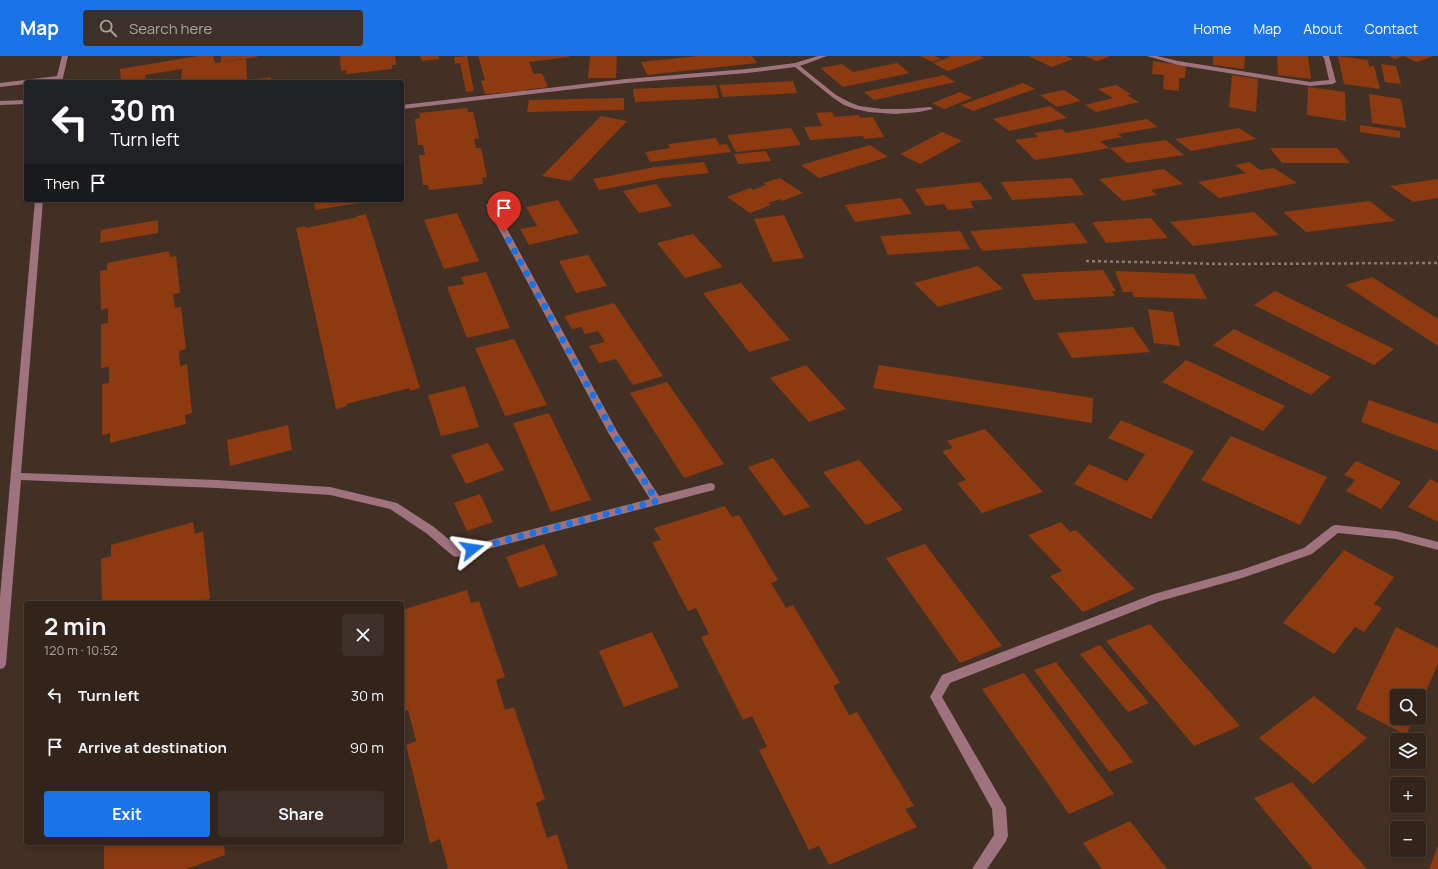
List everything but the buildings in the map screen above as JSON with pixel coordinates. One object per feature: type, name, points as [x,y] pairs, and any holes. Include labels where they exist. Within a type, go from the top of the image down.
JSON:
[{"type":"street","points":[[60,80],[65,56]]},
{"type":"street","points":[[404,107],[626,81],[747,72],[796,66],[824,56]]},
{"type":"street","points":[[1150,56],[1178,63],[1310,84],[1333,82],[1327,57],[1324,56]]},
{"type":"street","points":[[796,66],[816,80],[837,99],[855,107],[885,111],[914,111],[930,109]]},
{"type":"street","points":[[0,85],[24,82]]},
{"type":"street","points":[[0,103],[24,102]]},
{"type":"street","points":[[0,664],[39,202]]},
{"type":"street","points":[[490,205],[614,434],[657,501]]},
{"type":"street","points":[[16,476],[216,484],[330,491],[393,506],[430,530],[457,553],[710,487]]},
{"type":"street","points":[[979,869],[1001,836],[999,808],[936,697],[946,679],[1158,597],[1242,574],[1308,551],[1336,529],[1396,535],[1438,546]]},
{"type":"path","points":[[1086,261],[1226,264],[1438,263]]},
{"type":"route","points":[[472,549],[657,501],[614,434],[504,232]]}]
